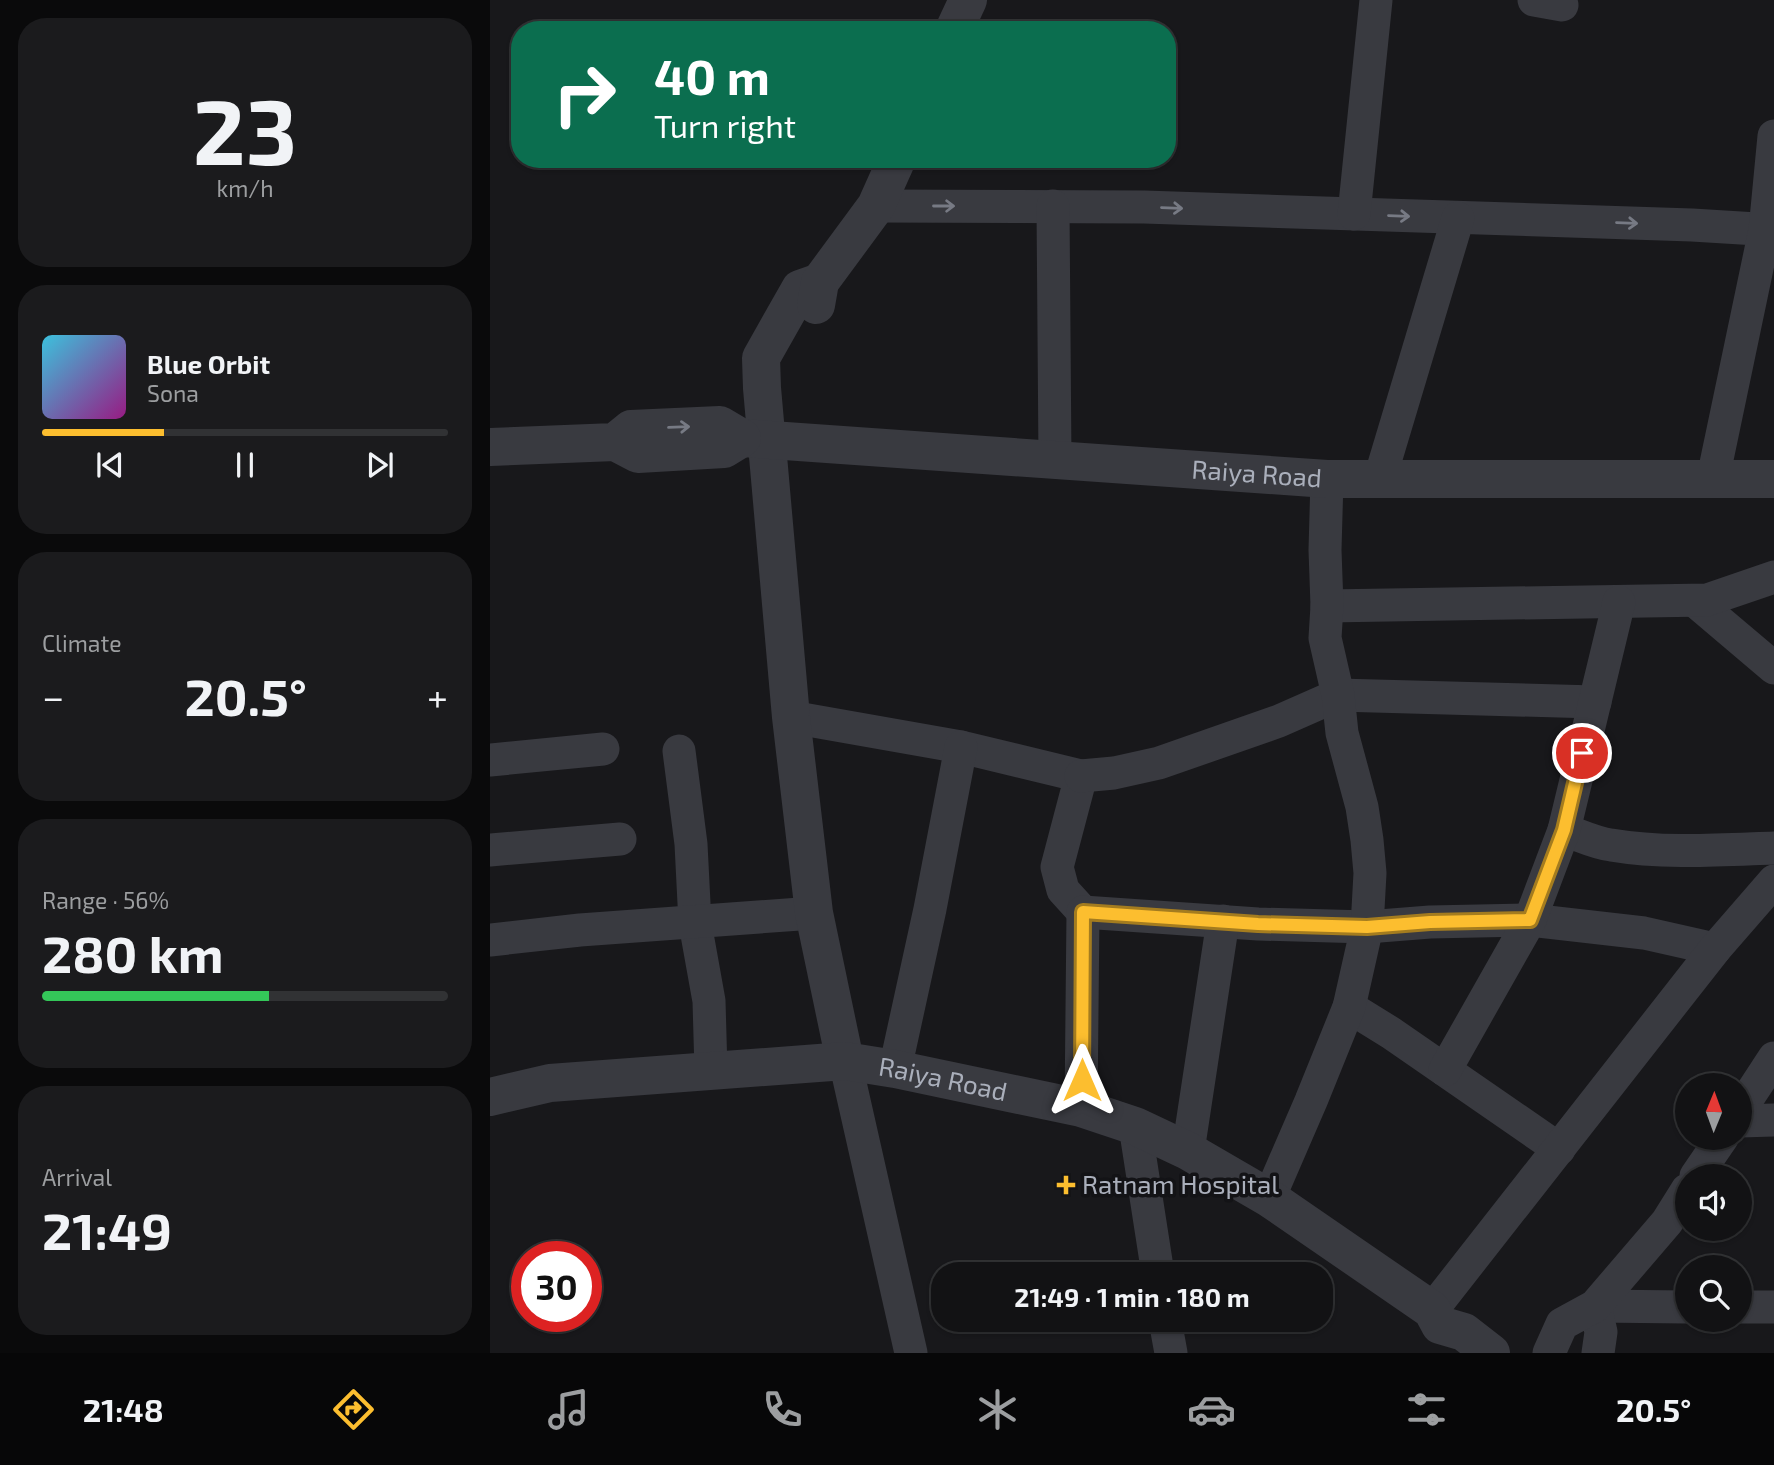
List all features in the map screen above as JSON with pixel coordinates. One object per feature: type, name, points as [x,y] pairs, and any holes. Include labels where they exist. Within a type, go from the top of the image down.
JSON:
[{"type":"street","points":[[958,21],[968,0]]},
{"type":"street","points":[[1354,214],[1376,0]]},
{"type":"street","points":[[1713,478],[1770,230],[1774,136]]},
{"type":"street","points":[[893,168],[876,206],[820,282],[819,301],[782,373],[762,388],[754,440],[814,913],[911,1353]]},
{"type":"street","points":[[876,206],[1053,206],[1354,214],[1770,230]]},
{"type":"street","points":[[1053,206],[1055,461]]},
{"type":"street","points":[[1380,478],[1458,218]]},
{"type":"street","name":"Raiya Road","points":[[490,447],[615,442],[631,429],[720,425],[754,440],[1327,479],[1774,479]]},
{"type":"street","points":[[1269,1198],[1349,1007],[1367,927],[1370,873],[1367,840],[1362,807],[1342,733],[1338,695],[1325,638],[1327,479]]},
{"type":"street","points":[[1327,606],[1695,601],[1707,600],[1774,577]]},
{"type":"street","points":[[1695,601],[1774,668]]},
{"type":"street","points":[[1445,1070],[1530,920],[1564,830],[1619,602]]},
{"type":"street","points":[[791,717],[961,747],[1081,776],[1114,773],[1159,763],[1279,721],[1338,695],[1595,702]]},
{"type":"street","points":[[895,1069],[930,909],[961,747]]},
{"type":"street","points":[[490,760],[603,749]]},
{"type":"street","points":[[679,751],[691,844],[695,923],[709,1001],[710,1071]]},
{"type":"street","points":[[1081,776],[1057,867],[1063,890],[1083,912],[1082,1108]]},
{"type":"street","points":[[1564,830],[1608,845],[1641,849],[1688,851],[1774,848]]},
{"type":"street","points":[[490,850],[620,839]]},
{"type":"street","points":[[1437,1329],[1559,1149],[1715,949],[1774,881]]},
{"type":"street","points":[[1083,912],[1367,927],[1430,922],[1530,920],[1644,933],[1715,949]]},
{"type":"street","points":[[490,940],[580,930],[814,913]]},
{"type":"street","points":[[1188,1151],[1223,921]]},
{"type":"street","points":[[1349,1007],[1559,1149]]},
{"type":"street","points":[[1752,1092],[1774,1058]]},
{"type":"street","name":"Raiya Road","points":[[490,1097],[550,1083],[845,1061],[1082,1108],[1135,1126],[1188,1151],[1269,1198],[1437,1329],[1464,1332],[1491,1353]]},
{"type":"street","points":[[1752,1121],[1774,1120]]},
{"type":"street","points":[[1135,1126],[1156,1262]]},
{"type":"street","points":[[1549,1353],[1562,1324],[1595,1306],[1675,1210]]},
{"type":"street","points":[[1595,1306],[1675,1307]]},
{"type":"street","points":[[1595,1306],[1601,1332],[1598,1353]]},
{"type":"street","points":[[1752,1307],[1774,1307]]},
{"type":"street","points":[[1167,1332],[1171,1353]]},
{"type":"place","name":"Ratnam Hospital","points":[[1066,1185]]},
{"type":"route","points":[[1082,1080],[1083,912],[1258,924],[1367,927],[1430,922],[1530,920],[1564,830],[1582,753]]}]
